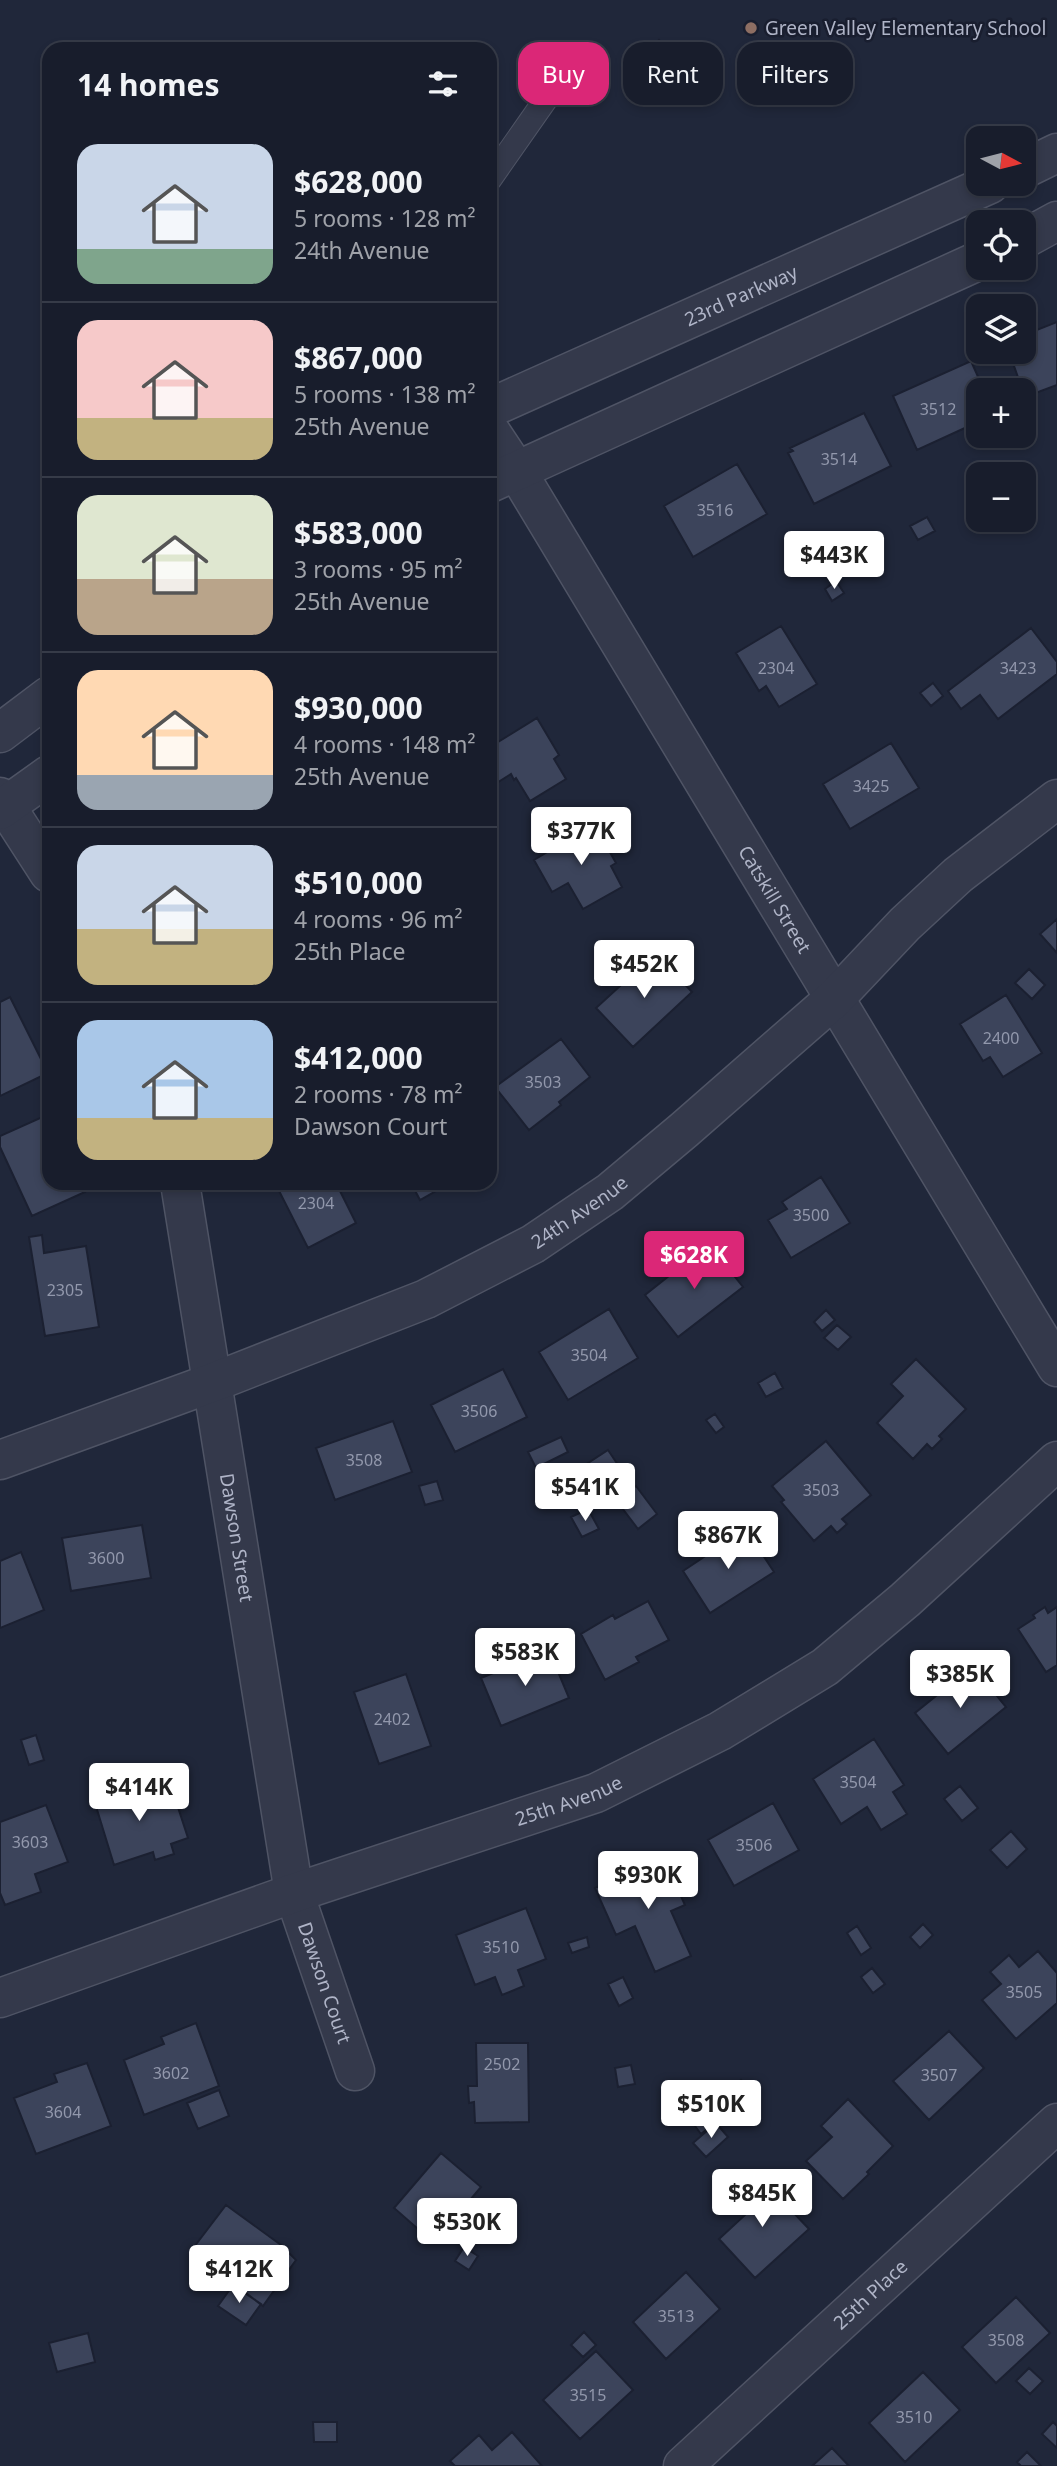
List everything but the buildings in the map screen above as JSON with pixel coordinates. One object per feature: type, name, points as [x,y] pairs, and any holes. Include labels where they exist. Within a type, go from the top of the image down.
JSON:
[{"type":"street","points":[[1036,163],[1057,153]]},
{"type":"street","name":"23rd Parkway","points":[[497,405],[966,195]]},
{"type":"street","points":[[1036,232],[1057,221]]},
{"type":"street","points":[[503,476],[966,266]]},
{"type":"street","name":"Catskill Street","points":[[497,455],[503,476],[835,998],[1057,1367]]},
{"type":"street","points":[[0,733],[42,701]]},
{"type":"street","points":[[42,779],[2,804],[42,863]]},
{"type":"street","name":"24th Avenue","points":[[0,1460],[214,1382],[426,1299],[533,1244],[610,1192],[835,998],[905,924],[958,874],[1057,799]]},
{"type":"street","name":"Dawson Street","points":[[181,1190],[294,1893]]},
{"type":"street","name":"25th Avenue","points":[[0,1998],[294,1893],[596,1793],[720,1731],[825,1667],[905,1600],[1057,1461]]},
{"type":"street","name":"Dawson Court","points":[[294,1893],[355,2071]]},
{"type":"street","name":"25th Place","points":[[683,2466],[1057,2123]]},
{"type":"lane","points":[[497,169],[543,105]]},
{"type":"place","name":"Green Valley Elementary School","points":[[751,28]]}]
